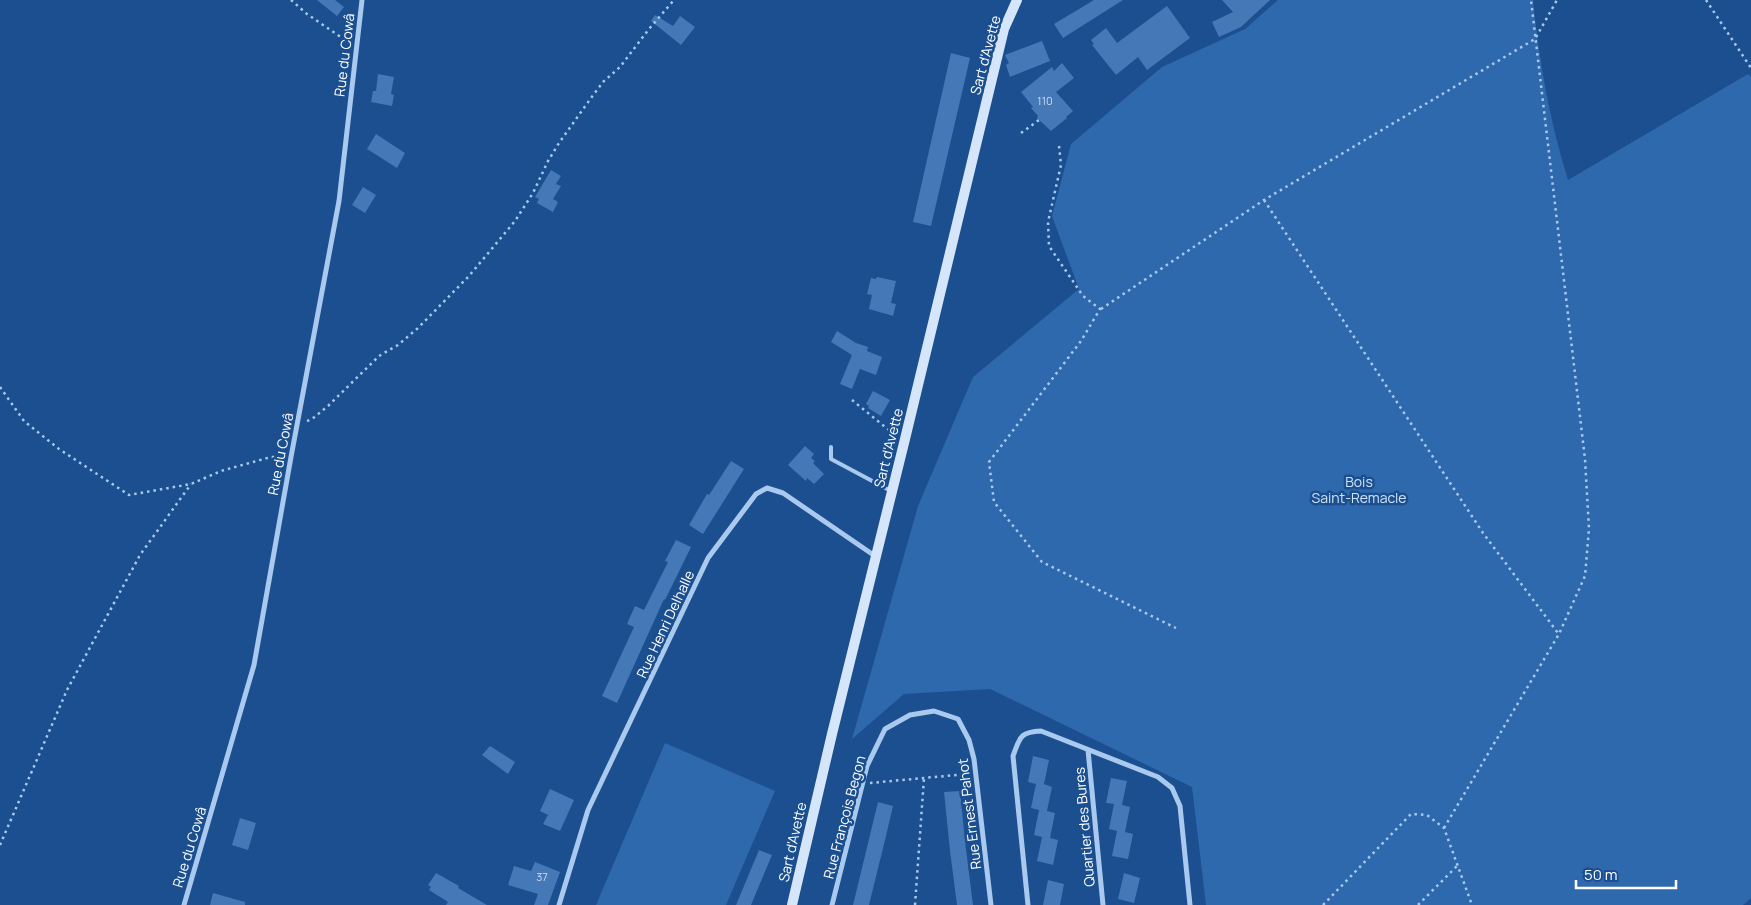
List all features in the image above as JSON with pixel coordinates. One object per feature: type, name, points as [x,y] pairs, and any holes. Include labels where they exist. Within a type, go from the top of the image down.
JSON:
[{"type":"street","name":"Rue du Cowâ","points":[[184,905],[254,665],[339,202],[362,0]]},
{"type":"street","name":"Sart d'Avette","points":[[792,905],[1004,29],[1017,0]]},
{"type":"street","name":"Rue Henri Delhalle","points":[[559,905],[588,810],[708,558],[756,494],[768,488],[783,493],[876,556]]},
{"type":"street","name":"Rue Ernest Pahot","points":[[934,711],[958,719],[969,740],[976,773],[991,905]]},
{"type":"street","name":"Rue François Begon","points":[[832,905],[867,766],[886,729],[910,715],[934,711]]},
{"type":"street","name":"Quartier des Bures","points":[[1028,905],[1013,756],[1019,739],[1028,732],[1040,731],[1088,750],[1103,905]]},
{"type":"street","points":[[1088,750],[1158,777],[1172,788],[1180,806],[1190,905]]},
{"type":"lane","points":[[831,447],[831,459],[891,492]]},
{"type":"path","points":[[290,0],[307,14],[356,46]]},
{"type":"path","points":[[297,424],[312,419],[379,356],[398,345],[418,328],[470,276],[516,221],[548,161],[602,85],[620,67],[649,28],[674,0]]},
{"type":"path","points":[[1444,828],[1559,634],[1585,576],[1589,529],[1585,459],[1531,0]]},
{"type":"path","points":[[1176,628],[1042,562],[994,502],[989,462],[1080,341],[1100,309],[1264,200],[1535,39],[1557,0]]},
{"type":"path","points":[[1706,0],[1751,68]]},
{"type":"path","points":[[1022,134],[1039,120]]},
{"type":"path","points":[[1059,146],[1061,165],[1048,222],[1049,246],[1083,296],[1100,309]]},
{"type":"path","points":[[1264,200],[1483,533],[1559,634]]},
{"type":"path","points":[[0,387],[24,421],[59,449],[129,495],[191,484],[238,466],[271,457],[291,456]]},
{"type":"path","points":[[852,400],[896,435],[905,439]]},
{"type":"path","points":[[0,845],[67,690],[140,555],[191,484]]},
{"type":"path","points":[[862,784],[976,773]]},
{"type":"path","points":[[915,905],[924,778]]},
{"type":"path","points":[[1324,905],[1411,814],[1427,815],[1444,828],[1472,905]]},
{"type":"path","points":[[1418,905],[1457,866]]},
{"type":"green space","name":"Bois Saint-Remacle","points":[[1278,0],[1533,0],[1538,46],[1546,91],[1568,180],[1748,74],[1751,77],[1751,898],[1743,905],[1206,905],[1192,787],[990,689],[904,694],[852,739],[918,506],[973,377],[1079,289],[1052,216],[1071,144],[1162,67],[1245,29]]},
{"type":"green space","points":[[665,743],[775,791],[726,905],[596,905]]},
{"type":"building","points":[[317,0],[335,0],[344,7],[337,16]]},
{"type":"building","points":[[1094,0],[1123,0],[1063,38],[1054,24]]},
{"type":"building","points":[[1222,0],[1270,0],[1241,27],[1219,37],[1212,22],[1233,12]]},
{"type":"building","points":[[1167,6],[1190,38],[1147,70],[1138,57],[1116,75],[1092,45],[1094,44],[1091,40],[1106,28],[1117,43]]},
{"type":"building","points":[[655,15],[673,26],[680,16],[695,27],[681,45],[651,21]]},
{"type":"building","points":[[1042,41],[1050,61],[1010,77],[1006,65],[1009,63],[1005,55]]},
{"type":"building","points":[[951,53],[970,58],[931,226],[913,222]]},
{"type":"building","points":[[1062,63],[1074,78],[1056,92],[1073,111],[1051,131],[1037,118],[1038,116],[1031,108],[1033,107],[1021,92],[1052,67],[1054,71]]},
{"type":"building","points":[[378,74],[394,77],[391,94],[394,95],[392,106],[371,102],[373,91],[376,91]]},
{"type":"building","points":[[376,134],[405,153],[397,168],[367,149]]},
{"type":"building","points":[[551,170],[561,176],[556,184],[561,186],[553,199],[558,202],[553,212],[537,203],[539,199],[535,197]]},
{"type":"building","points":[[363,187],[376,195],[365,213],[352,205]]},
{"type":"building","points":[[877,277],[896,281],[891,303],[896,304],[893,316],[869,309],[872,295],[867,294],[871,278],[876,279]]},
{"type":"building","points":[[837,331],[856,343],[868,347],[867,351],[882,357],[876,375],[860,369],[852,389],[840,384],[852,355],[831,342]]},
{"type":"building","points":[[873,391],[890,400],[881,416],[868,408],[869,406],[866,404]]},
{"type":"building","points":[[805,446],[814,454],[811,458],[815,461],[813,463],[824,474],[814,484],[807,478],[806,481],[788,465]]},
{"type":"building","points":[[731,461],[744,469],[703,534],[689,525],[707,494],[709,495]]},
{"type":"building","points":[[676,540],[691,547],[664,599],[617,703],[602,696],[634,627],[627,624],[635,606],[644,610],[668,562],[665,561]]},
{"type":"building","points":[[490,746],[515,762],[508,774],[482,755]]},
{"type":"building","points":[[1033,756],[1049,760],[1044,784],[1052,787],[1047,811],[1055,813],[1050,838],[1058,840],[1053,865],[1037,861],[1042,837],[1034,835],[1039,810],[1031,808],[1036,784],[1028,782]]},
{"type":"building","points":[[1111,778],[1127,781],[1122,805],[1130,807],[1125,832],[1133,834],[1128,859],[1112,856],[1117,831],[1109,829],[1114,804],[1106,803]]},
{"type":"building","points":[[550,789],[574,800],[560,831],[543,824],[548,815],[540,811]]},
{"type":"building","points":[[960,791],[973,905],[957,905],[950,851],[944,792]]},
{"type":"building","points":[[878,802],[893,806],[886,836],[869,905],[853,905]]},
{"type":"building","points":[[240,818],[256,823],[248,850],[232,845]]},
{"type":"building","points":[[759,850],[772,855],[751,905],[736,905]]},
{"type":"building","points":[[535,862],[560,872],[548,905],[534,905],[538,894],[508,885],[514,866],[531,871]]},
{"type":"building","points":[[436,873],[487,905],[446,905],[448,902],[429,890],[431,887],[428,885]]},
{"type":"building","points":[[1124,873],[1140,878],[1134,903],[1118,899]]},
{"type":"building","points":[[1048,880],[1064,884],[1060,905],[1043,905]]},
{"type":"building","points":[[213,893],[245,902],[245,905],[210,905]]}]
